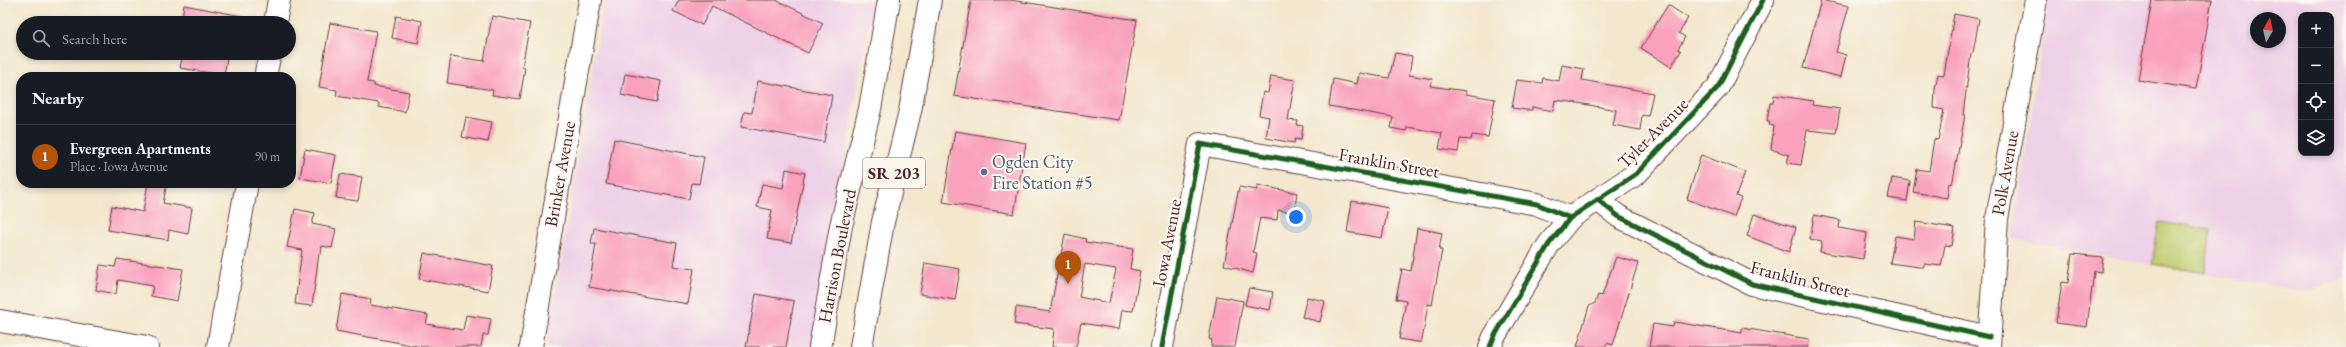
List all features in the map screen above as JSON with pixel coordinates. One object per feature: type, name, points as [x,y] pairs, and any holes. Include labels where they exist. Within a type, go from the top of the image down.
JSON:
[{"type":"street","points":[[276,16],[279,0]]},
{"type":"street","name":"Brinker Avenue","points":[[531,347],[590,0]]},
{"type":"street","name":"Harrison Boulevard","points":[[820,347],[841,226],[870,109],[889,0]]},
{"type":"street","name":"SR 203","points":[[860,347],[883,222],[910,111],[930,0]]},
{"type":"street","name":"Tyler Avenue","points":[[1490,347],[1494,337],[1549,244],[1570,218],[1636,174],[1718,87],[1763,0]]},
{"type":"street","name":"Polk Avenue","points":[[1989,342],[1997,219],[2036,0]]},
{"type":"street","points":[[266,72],[269,60]]},
{"type":"street","name":"Franklin Street","points":[[1200,144],[1537,204],[1570,218]]},
{"type":"street","name":"Iowa Avenue","points":[[1162,347],[1200,144]]},
{"type":"street","points":[[218,347],[246,188]]},
{"type":"street","name":"Franklin Street","points":[[1598,200],[1618,216],[1752,284],[1989,342]]},
{"type":"street","points":[[0,321],[147,347]]},
{"type":"shaded area","points":[[604,0],[873,0],[812,347],[547,347]]},
{"type":"shaded area","points":[[2049,0],[2346,0],[2346,279],[2305,292],[2012,239]]},
{"type":"green space","points":[[2159,222],[2211,230],[2205,273],[2152,264]]},
{"type":"building","points":[[679,0],[776,0],[823,23],[808,53],[712,6],[702,25],[673,11]]},
{"type":"building","points":[[971,0],[1010,0],[1137,20],[1119,120],[954,96]]},
{"type":"building","points":[[1821,0],[1849,6],[1836,52],[1846,55],[1841,77],[1803,68]]},
{"type":"building","points":[[2152,0],[2212,0],[2196,89],[2138,80]]},
{"type":"building","points":[[184,5],[242,16],[182,16]]},
{"type":"building","points":[[1668,5],[1688,18],[1679,33],[1685,37],[1678,49],[1681,51],[1671,67],[1641,48]]},
{"type":"building","points":[[1954,14],[1979,19],[1973,53],[1971,53],[1963,115],[1965,115],[1953,180],[1952,184],[1949,183],[1947,198],[1913,192],[1917,169],[1929,171],[1934,139],[1938,140],[1944,110],[1934,108],[1935,89],[1938,74],[1944,75]]},
{"type":"building","points":[[396,16],[422,21],[418,43],[392,38]]},
{"type":"building","points":[[492,16],[530,23],[522,67],[525,67],[520,99],[492,95],[493,90],[447,83],[451,56],[484,61]]},
{"type":"building","points":[[330,23],[376,31],[367,82],[374,83],[374,86],[409,92],[405,112],[379,107],[379,103],[336,96],[337,90],[319,87]]},
{"type":"building","points":[[1395,53],[1412,56],[1409,75],[1432,79],[1430,86],[1466,91],[1466,94],[1495,99],[1488,137],[1472,135],[1471,140],[1460,139],[1458,152],[1439,149],[1442,133],[1407,127],[1406,131],[1391,128],[1393,117],[1329,106],[1333,79],[1357,84],[1359,73],[1389,78]]},
{"type":"building","points":[[182,60],[227,60],[225,72],[205,72],[180,68]]},
{"type":"building","points":[[1562,65],[1584,69],[1582,80],[1653,93],[1648,116],[1642,115],[1640,130],[1613,125],[1616,110],[1578,103],[1555,100],[1553,111],[1532,107],[1532,110],[1512,108],[1517,80],[1542,83],[1543,78],[1559,81]]},
{"type":"building","points":[[625,74],[661,81],[657,102],[621,95]]},
{"type":"building","points":[[1271,76],[1295,80],[1288,120],[1298,121],[1297,125],[1303,126],[1301,140],[1295,139],[1294,143],[1266,138],[1269,117],[1259,115],[1263,92],[1268,93]]},
{"type":"building","points":[[758,81],[832,95],[824,142],[741,127],[744,112],[752,113]]},
{"type":"building","points":[[1774,95],[1813,101],[1812,105],[1840,109],[1836,133],[1807,130],[1801,165],[1787,163],[1789,155],[1771,149],[1774,126],[1769,125],[1770,121],[1767,121],[1770,103],[1773,103]]},
{"type":"building","points":[[466,117],[492,122],[488,142],[462,137]]},
{"type":"building","name":"Ogden City Fire Station #5","points":[[955,131],[1026,143],[1014,214],[943,202]]},
{"type":"building","points":[[614,139],[704,157],[699,184],[692,183],[689,199],[606,184]]},
{"type":"building","points":[[305,149],[336,155],[331,183],[300,178]]},
{"type":"building","points":[[1701,155],[1745,172],[1736,196],[1741,198],[1734,217],[1687,199]]},
{"type":"building","points":[[786,169],[805,173],[791,243],[767,239],[772,210],[757,207],[762,184],[783,188]]},
{"type":"building","points":[[340,174],[362,177],[358,201],[336,198]]},
{"type":"building","points":[[1892,178],[1910,181],[1907,201],[1888,198]]},
{"type":"building","points":[[1257,185],[1297,193],[1294,213],[1278,210],[1277,220],[1260,218],[1253,252],[1257,253],[1253,273],[1224,265],[1239,187],[1257,190]]},
{"type":"building","points":[[147,188],[166,188],[163,203],[192,208],[188,234],[169,230],[168,240],[108,230],[112,206],[143,212]]},
{"type":"building","points":[[1352,201],[1388,208],[1382,238],[1347,232]]},
{"type":"building","points":[[295,209],[315,213],[312,224],[336,229],[332,248],[322,246],[321,254],[319,253],[312,306],[295,304],[302,250],[287,247]]},
{"type":"building","points":[[1754,214],[1796,227],[1789,252],[1747,236]]},
{"type":"building","points":[[1814,215],[1840,220],[1839,228],[1867,233],[1863,259],[1820,252],[1822,241],[1810,239]]},
{"type":"building","points":[[1916,222],[1955,228],[1952,246],[1945,245],[1941,266],[1924,264],[1924,267],[1919,267],[1890,263],[1895,236],[1914,239]]},
{"type":"building","points":[[594,228],[677,243],[673,266],[694,269],[688,304],[589,287],[596,244],[591,244]]},
{"type":"building","points":[[1417,228],[1442,233],[1439,250],[1442,250],[1432,305],[1428,304],[1421,342],[1399,339],[1406,301],[1396,299],[1402,269],[1411,271]]},
{"type":"building","points":[[1065,234],[1086,239],[1085,242],[1133,249],[1130,269],[1140,271],[1133,311],[1122,310],[1119,329],[1081,323],[1076,347],[1052,347],[1054,329],[1014,324],[1016,307],[1050,312]],"holes":[[[1085,264],[1116,269],[1109,303],[1079,297]]]},
{"type":"building","points":[[424,253],[493,266],[488,291],[419,279]]},
{"type":"building","points":[[2072,254],[2103,257],[2101,272],[2094,271],[2087,327],[2056,323],[2062,282],[2068,283]]},
{"type":"building","points":[[1616,257],[1638,263],[1613,345],[1607,343],[1605,347],[1577,347],[1589,306],[1595,303],[1598,295],[1602,296]]},
{"type":"building","points":[[117,259],[183,269],[177,301],[151,296],[153,286],[118,280],[116,294],[96,290],[100,265],[115,267]]},
{"type":"building","points":[[925,263],[960,269],[955,300],[920,294]]},
{"type":"building","points":[[1249,288],[1273,292],[1270,310],[1245,305]]},
{"type":"building","points":[[342,294],[371,299],[370,305],[428,315],[426,324],[437,326],[463,330],[466,315],[491,319],[488,335],[483,335],[481,347],[422,347],[336,331]]},
{"type":"building","points":[[756,294],[794,301],[786,347],[746,347]]},
{"type":"building","points":[[1217,296],[1243,301],[1235,347],[1211,347],[1212,340],[1209,339]]},
{"type":"building","points":[[1307,297],[1325,301],[1320,322],[1302,317]]},
{"type":"building","points":[[1674,322],[1742,333],[1742,328],[1809,339],[1808,347],[1649,347],[1653,324],[1673,327]]},
{"type":"cycle path","points":[[1490,347],[1494,337],[1549,244],[1570,218],[1636,174],[1718,87],[1763,0]]},
{"type":"cycle path","points":[[1162,347],[1200,144],[1537,204],[1570,218]]},
{"type":"cycle path","points":[[1598,200],[1618,216],[1752,284],[1989,337]]},
{"type":"place","name":"Ogden City Fire Station #5","points":[[984,172]]},
{"type":"place","name":"Evergreen Apartments","points":[[1068,284]]}]
